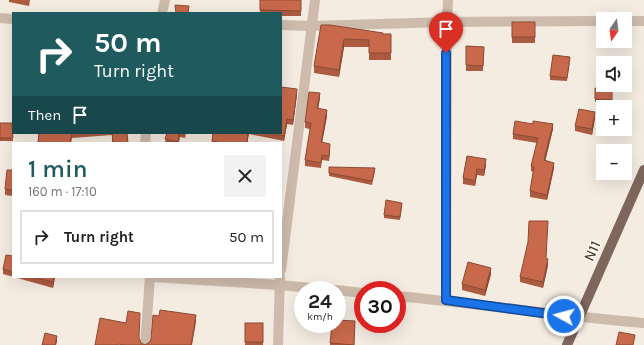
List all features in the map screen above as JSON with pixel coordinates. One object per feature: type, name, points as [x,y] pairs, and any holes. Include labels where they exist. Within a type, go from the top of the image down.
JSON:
[{"type":"main road","name":"N11","points":[[567,345],[644,170]]},
{"type":"street","points":[[162,12],[165,0]]},
{"type":"street","points":[[282,262],[315,0]]},
{"type":"street","points":[[446,300],[448,0]]},
{"type":"street","points":[[0,18],[12,19]]},
{"type":"street","points":[[282,25],[312,26],[447,22],[596,21]]},
{"type":"street","points":[[632,21],[644,21]]},
{"type":"street","points":[[145,345],[151,278]]},
{"type":"street","points":[[183,278],[280,281],[294,283]]},
{"type":"street","points":[[278,345],[280,281]]},
{"type":"street","points":[[406,297],[644,323]]},
{"type":"building","points":[[260,0],[301,0],[301,11],[260,10]]},
{"type":"building","points":[[175,5],[189,6],[188,12],[176,12]]},
{"type":"building","points":[[512,22],[535,22],[535,37],[512,37]]},
{"type":"building","points":[[321,25],[391,34],[391,53],[369,53],[369,40],[344,39],[339,70],[314,66]]},
{"type":"building","points":[[466,46],[484,47],[483,66],[466,65]]},
{"type":"building","points":[[553,55],[570,57],[567,78],[550,76]]},
{"type":"building","points":[[282,87],[297,89],[293,120],[287,119],[284,136],[274,134],[282,134]]},
{"type":"building","points":[[595,88],[596,92],[612,92],[612,100],[595,99]]},
{"type":"building","points":[[309,92],[320,93],[317,108],[327,110],[321,142],[330,144],[329,156],[322,155],[321,163],[305,160],[311,123],[305,122]]},
{"type":"building","points":[[579,109],[595,112],[592,129],[575,126]]},
{"type":"building","points":[[515,121],[533,124],[533,121],[553,124],[544,160],[554,163],[547,195],[530,191],[534,167],[531,166],[538,138],[513,134]]},
{"type":"building","points":[[0,123],[12,123],[13,138],[0,138]]},
{"type":"building","points":[[39,134],[72,134],[70,142],[38,142]]},
{"type":"building","points":[[112,134],[127,134],[128,142],[113,142]]},
{"type":"building","points":[[167,134],[179,134],[178,142],[165,139]]},
{"type":"building","points":[[213,134],[248,134],[247,142],[212,141]]},
{"type":"building","points":[[467,156],[486,159],[484,170],[477,169],[475,181],[463,178]]},
{"type":"building","points":[[329,167],[375,168],[372,181],[329,173]]},
{"type":"building","points":[[7,170],[12,170],[12,190],[5,189]]},
{"type":"building","points":[[386,200],[402,203],[400,217],[384,215]]},
{"type":"building","points":[[529,221],[548,221],[546,258],[548,259],[543,282],[520,277],[528,242]]},
{"type":"building","points":[[6,255],[12,256],[12,272],[3,269]]},
{"type":"building","points":[[468,262],[491,268],[485,290],[462,284]]},
{"type":"building","points":[[37,278],[54,278],[53,282]]},
{"type":"building","points":[[160,310],[196,315],[191,345],[145,345],[150,342],[151,339],[153,315],[159,316]]},
{"type":"building","points":[[128,311],[140,313],[139,338],[141,343],[145,345],[95,345],[100,318],[126,323]]},
{"type":"building","points":[[346,320],[354,321],[354,345],[330,343],[331,333],[346,333]]},
{"type":"building","points":[[245,323],[263,323],[263,342],[245,342]]},
{"type":"building","points":[[619,332],[635,335],[633,345],[616,345]]},
{"type":"building","points":[[45,333],[57,336],[55,345],[42,345]]},
{"type":"route","points":[[446,53],[446,300],[564,316]]}]
